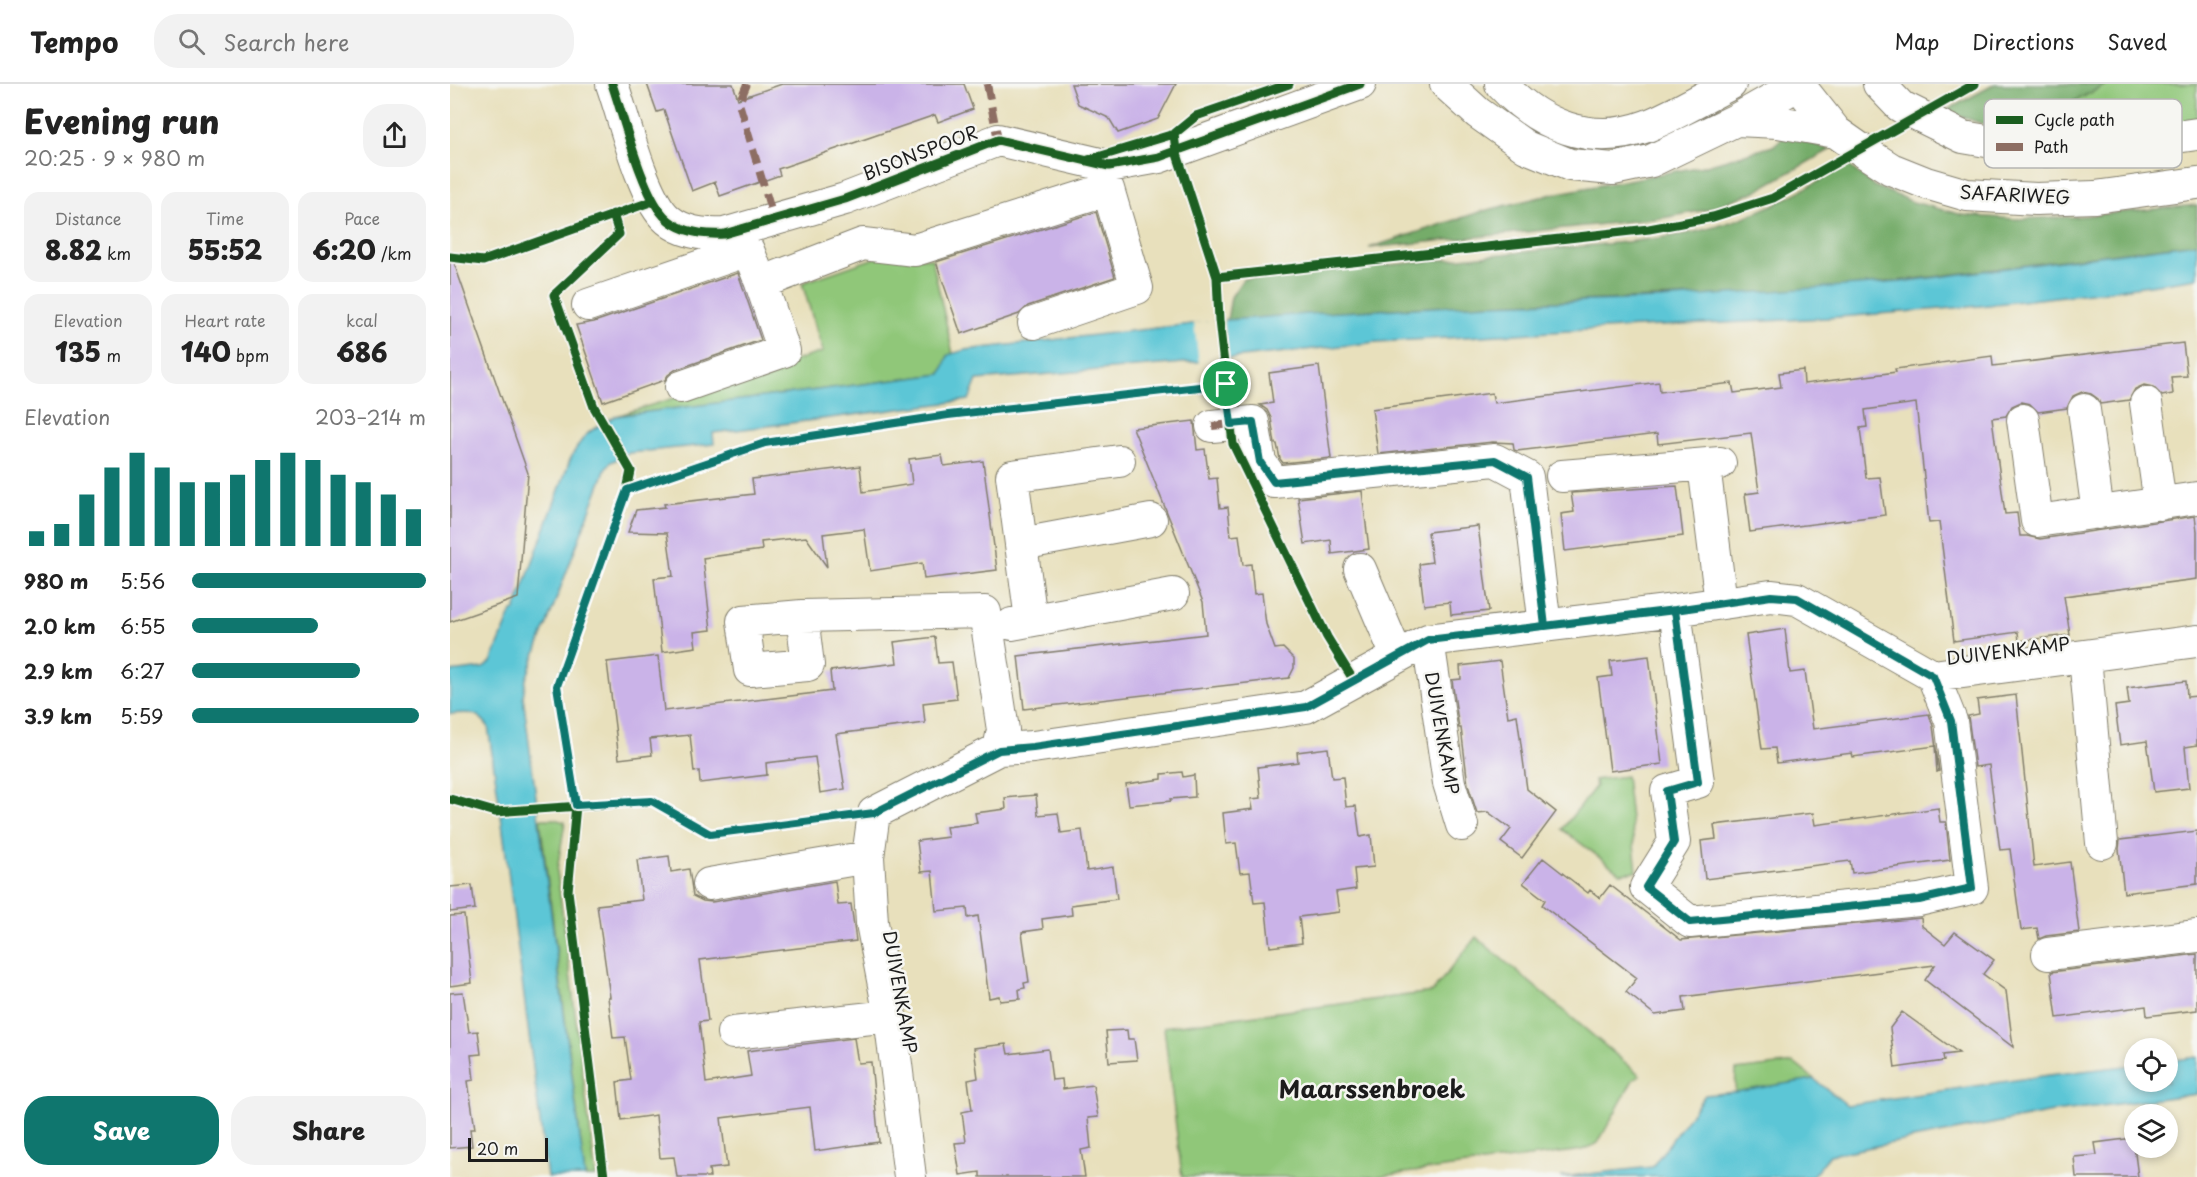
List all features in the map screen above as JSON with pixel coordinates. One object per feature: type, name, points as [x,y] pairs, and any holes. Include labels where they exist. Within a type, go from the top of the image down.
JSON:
[{"type":"street","name":"BISONSPOOR","points":[[612,84],[653,201],[665,218],[683,229],[704,235],[724,234],[845,199],[998,140],[1109,166],[1158,157],[1360,84]]},
{"type":"street","points":[[1446,84],[1478,113],[1526,147],[1570,165],[1613,169],[1651,162],[1736,120],[1799,84]]},
{"type":"street","points":[[1500,84],[1533,114],[1573,132],[1611,135],[1646,126],[1730,84]]},
{"type":"street","name":"SAFARIWEG","points":[[1799,84],[1836,132],[1891,169],[1926,183],[1967,195],[2036,199],[2095,197],[2197,183]]},
{"type":"street","points":[[1879,84],[1900,106],[1963,136],[1984,140]]},
{"type":"street","points":[[1736,120],[1778,122],[1836,132]]},
{"type":"street","points":[[2182,136],[2197,134]]},
{"type":"street","points":[[760,283],[863,244],[915,250],[1108,189],[1137,288],[1034,322]]},
{"type":"street","name":"BISONSPOOR","points":[[845,199],[863,244]]},
{"type":"street","points":[[588,305],[748,250],[784,351],[681,387]]},
{"type":"street","points":[[2146,403],[2160,504]]},
{"type":"street","points":[[2084,411],[2098,513]]},
{"type":"street","points":[[2023,420],[2037,521],[2197,498]]},
{"type":"street","points":[[1212,426],[1253,422],[1260,462],[1274,482],[1495,460],[1527,477],[1545,626]]},
{"type":"street","points":[[1031,620],[1012,476],[1119,461]]},
{"type":"street","points":[[1562,476],[1712,464],[1721,603]]},
{"type":"street","points":[[1021,544],[1151,520]]},
{"type":"street","points":[[1360,569],[1397,656]]},
{"type":"street","points":[[987,629],[1173,594]]},
{"type":"street","name":"DUIVENKAMP","points":[[903,1176],[890,1016],[872,923],[868,857],[874,813],[999,750],[1306,707],[1428,640],[1771,596],[1797,598],[1933,676],[2197,642]]},
{"type":"street","name":"DUIVENKAMP","points":[[1675,610],[1698,782],[1667,791],[1674,842],[1646,887],[1690,922],[1919,900],[1972,888],[1951,721],[1933,676]]},
{"type":"street","points":[[802,616],[985,612],[1003,729],[999,750]]},
{"type":"street","name":"DUIVENKAMP","points":[[1428,640],[1449,783],[1462,825]]},
{"type":"street","name":"DUIVENKAMP","points":[[2085,657],[2102,843]]},
{"type":"street","points":[[709,884],[868,857]]},
{"type":"street","points":[[2048,954],[2197,936]]},
{"type":"street","name":"DUIVENKAMP","points":[[733,1033],[890,1016]]},
{"type":"green space","points":[[1995,84],[2107,84],[2079,99],[1984,99],[1984,124],[1945,111]]},
{"type":"green space","points":[[2107,84],[2197,84],[2197,120],[2182,122],[2182,99],[2079,99]]},
{"type":"green space","points":[[1787,134],[1830,150],[1754,192],[1706,210],[1663,218],[1369,248],[1483,211],[1553,194],[1703,166],[1773,146]]},
{"type":"green space","points":[[1848,165],[1874,186],[1913,202],[1963,215],[2015,219],[2072,217],[2197,205],[2197,243],[1840,287],[1677,297],[1425,307],[1227,320],[1231,297],[1243,279],[1635,241],[1699,231],[1757,212]]},
{"type":"green space","points":[[889,253],[932,259],[953,354],[948,356],[941,374],[616,416],[823,352],[802,283]]},
{"type":"green space","points":[[1626,776],[1637,871],[1620,873],[1562,829],[1596,786],[1594,780]]},
{"type":"green space","points":[[540,819],[565,822],[557,871],[596,1177],[585,1177]]},
{"type":"green space","points":[[1476,937],[1640,1075],[1633,1080],[1598,1143],[1583,1150],[1374,1177],[1182,1177],[1164,1027],[1432,992]]},
{"type":"green space","points":[[1794,1063],[1814,1079],[1735,1092],[1736,1070]]},
{"type":"water","points":[[2197,243],[2197,278],[2115,290],[1980,306],[1826,318],[1377,342],[1196,362],[977,380],[969,400],[713,433],[714,444],[629,453],[611,462],[606,468],[526,679],[523,696],[585,1177],[547,1177],[488,726],[476,715],[450,714],[450,672],[483,668],[491,662],[512,611],[515,610],[570,460],[583,438],[600,425],[616,416],[941,374],[948,355],[965,350],[1227,320],[1491,304],[1659,299],[1900,282]]},
{"type":"water","points":[[2197,1057],[2197,1094],[2053,1112],[1830,1155],[1812,1177],[1561,1177],[1652,1167],[1705,1095],[1814,1079],[1847,1105],[2124,1066],[2124,1092],[2178,1092],[2178,1060]]},
{"type":"pier","points":[[1224,319],[1229,359],[1199,363],[1194,323]]},
{"type":"building","points":[[647,84],[733,84],[738,99],[782,84],[964,84],[973,109],[938,122],[935,115],[778,169],[780,175],[720,196],[715,182],[692,191],[664,110],[657,112]]},
{"type":"building","points":[[1071,84],[1176,84],[1158,119],[1118,133],[1109,118],[1078,104]]},
{"type":"building","points":[[1096,212],[1115,277],[1028,306],[1019,314],[961,334],[936,262]]},
{"type":"building","points":[[453,260],[528,473],[518,598],[450,622],[450,261]]},
{"type":"building","points":[[738,273],[761,340],[675,370],[665,380],[603,402],[576,325],[594,322]]},
{"type":"building","points":[[2183,343],[2187,376],[2171,377],[2173,394],[2162,396],[2153,387],[2144,385],[2135,389],[2129,400],[2100,404],[2098,399],[2091,394],[2082,392],[2073,396],[2067,408],[2038,412],[2030,404],[2021,402],[2012,406],[2006,416],[1992,418],[2005,514],[2017,513],[2020,536],[2040,539],[2195,516],[2197,531],[2197,579],[2064,596],[2070,635],[2019,641],[2018,632],[1954,641],[1939,522],[1929,523],[1916,403],[1865,410],[1867,427],[1860,428],[1866,478],[1880,477],[1885,515],[1750,532],[1745,494],[1759,492],[1751,433],[1658,444],[1657,434],[1517,451],[1514,450],[1513,443],[1493,442],[1378,454],[1372,409],[1492,393],[1494,403],[1659,382],[1660,392],[1732,383],[1734,393],[1781,387],[1779,373],[1803,370],[1804,384],[1992,356],[1993,366]]},
{"type":"building","points":[[1319,366],[1331,458],[1283,463],[1277,444],[1275,444],[1271,418],[1267,410],[1260,405],[1273,403],[1269,373]]},
{"type":"building","points":[[1194,421],[1197,450],[1205,449],[1209,479],[1217,478],[1220,508],[1228,507],[1231,536],[1239,535],[1243,565],[1251,564],[1254,594],[1262,593],[1266,624],[1275,649],[1283,648],[1294,659],[1294,668],[1289,678],[1024,709],[1018,656],[1206,634],[1203,602],[1133,428]]},
{"type":"building","points":[[942,455],[944,466],[983,461],[997,570],[924,579],[922,563],[870,571],[864,529],[823,534],[827,567],[806,537],[761,542],[762,550],[703,558],[711,630],[694,632],[696,647],[662,652],[654,578],[673,576],[667,533],[628,532],[636,510],[665,507],[664,504],[754,494],[752,479],[860,466],[863,492],[912,484],[909,459]]},
{"type":"building","points":[[1677,486],[1683,536],[1565,551],[1561,514],[1574,512],[1571,493]]},
{"type":"building","points":[[1362,491],[1369,549],[1332,554],[1331,540],[1305,544],[1298,498]]},
{"type":"building","points":[[1478,526],[1489,611],[1451,615],[1450,602],[1424,605],[1419,564],[1432,562],[1428,532]]},
{"type":"building","points":[[1785,629],[1790,673],[1805,671],[1813,729],[1929,714],[1933,726],[1939,771],[1937,772],[1935,746],[1853,757],[1852,753],[1777,763],[1775,748],[1762,749],[1746,635]]},
{"type":"building","points":[[935,637],[938,663],[952,662],[957,699],[923,703],[925,723],[836,734],[845,789],[820,793],[815,757],[766,763],[767,775],[700,783],[699,771],[694,772],[690,735],[650,739],[652,755],[619,759],[607,662],[658,656],[664,711],[832,691],[830,671],[897,663],[894,642]]},
{"type":"building","points":[[1649,656],[1662,764],[1610,771],[1598,678],[1612,676],[1610,661]]},
{"type":"building","points":[[1500,661],[1508,717],[1517,715],[1527,789],[1556,812],[1522,858],[1501,842],[1511,829],[1488,812],[1477,813],[1468,785],[1452,680],[1461,679],[1460,666]]},
{"type":"building","points":[[2186,681],[2187,697],[2197,696],[2197,745],[2185,747],[2189,788],[2154,792],[2147,741],[2120,745],[2115,706],[2129,704],[2127,688]]},
{"type":"building","points":[[2016,695],[2034,867],[2070,862],[2079,932],[2039,939],[2037,928],[2021,930],[2010,849],[2000,850],[1989,765],[1975,767],[1968,716],[1979,714],[1977,700]]},
{"type":"building","points":[[1328,748],[1332,778],[1343,777],[1346,807],[1356,806],[1360,837],[1371,835],[1374,867],[1354,869],[1356,889],[1336,892],[1339,912],[1299,917],[1302,943],[1270,947],[1265,902],[1254,903],[1250,872],[1240,873],[1236,843],[1226,844],[1223,813],[1253,809],[1251,799],[1261,798],[1258,767],[1298,762],[1297,752]]},
{"type":"building","points":[[1182,772],[1183,777],[1194,775],[1195,797],[1129,805],[1126,784],[1162,779],[1162,774]]},
{"type":"building","points":[[1036,795],[1038,815],[1058,813],[1061,833],[1082,830],[1087,871],[1113,867],[1117,899],[1071,905],[1072,915],[1042,919],[1043,929],[1022,932],[1029,982],[1024,983],[1025,988],[1019,989],[1020,999],[1000,1001],[999,996],[989,998],[978,916],[968,918],[967,908],[936,911],[932,871],[921,872],[917,841],[948,837],[946,827],[977,823],[975,813],[1006,809],[1005,798]]},
{"type":"building","points":[[1938,808],[1940,822],[1946,822],[1950,860],[1852,873],[1850,861],[1705,879],[1701,841],[1716,839],[1714,825],[1813,813],[1815,825]]},
{"type":"building","points":[[2197,831],[2197,884],[2124,893],[2120,840]]},
{"type":"building","points":[[669,856],[671,872],[689,869],[693,896],[703,901],[712,902],[835,881],[838,905],[851,904],[856,941],[700,960],[708,1021],[699,1022],[706,1083],[751,1076],[747,1051],[854,1038],[858,1063],[871,1062],[879,1142],[815,1151],[810,1107],[721,1118],[727,1167],[709,1169],[710,1177],[677,1177],[674,1157],[660,1158],[656,1115],[621,1120],[617,1082],[631,1080],[625,1037],[613,1038],[608,997],[610,997],[597,905],[642,900],[637,860]]},
{"type":"building","points":[[1543,858],[1588,893],[1590,890],[1600,898],[1610,885],[1681,940],[1921,918],[1922,926],[1945,944],[1955,932],[1994,960],[1983,974],[2006,991],[2013,1047],[1925,980],[1935,965],[1683,997],[1685,1011],[1655,1015],[1626,992],[1637,978],[1542,905],[1545,900],[1523,883]]},
{"type":"building","points":[[472,885],[475,909],[450,912],[450,887]]},
{"type":"building","points":[[464,915],[472,983],[450,986],[450,916]]},
{"type":"building","points":[[2197,954],[2197,1010],[2147,1016],[2146,1006],[2057,1018],[2051,972]]},
{"type":"building","points":[[463,992],[469,1032],[478,1031],[481,1054],[471,1055],[474,1080],[468,1081],[475,1129],[470,1129],[472,1146],[450,1148],[450,993]]},
{"type":"building","points":[[1902,1012],[1959,1053],[1943,1055],[1944,1061],[1895,1068],[1890,1028]]},
{"type":"building","points":[[1127,1030],[1128,1039],[1134,1039],[1137,1060],[1109,1062],[1106,1031]]},
{"type":"building","points":[[1006,1044],[1008,1054],[1048,1049],[1052,1080],[1062,1079],[1063,1089],[1093,1085],[1098,1117],[1088,1118],[1091,1148],[1081,1150],[1085,1177],[980,1177],[980,1172],[960,1175],[955,1143],[966,1142],[962,1112],[972,1110],[968,1080],[978,1078],[974,1048]]},
{"type":"building","points":[[2124,1139],[2124,1158],[2136,1158],[2138,1177],[2076,1177],[2074,1157],[2097,1155],[2095,1143]]},
{"type":"marked path","points":[[747,84],[739,103],[774,220]]},
{"type":"marked path","points":[[987,84],[998,140]]},
{"type":"marked path","points":[[1212,426],[1253,422],[1260,462],[1274,482],[1495,460],[1527,477]]},
{"type":"marked path","points":[[1919,900],[1972,888],[1951,721],[1933,676]]},
{"type":"cycle path","points":[[612,84],[634,153],[656,205],[664,216],[677,226],[700,233],[716,234],[724,234],[845,199],[998,140],[1109,166],[1159,157],[1360,84]]},
{"type":"cycle path","points":[[1088,160],[1174,134],[1196,116],[1289,84]]},
{"type":"cycle path","points":[[1217,277],[1649,229],[1713,217],[1773,198],[1975,84]]},
{"type":"cycle path","points":[[1174,134],[1176,151],[1217,277],[1219,320],[1233,444],[1327,637],[1354,681]]},
{"type":"cycle path","points":[[450,257],[483,261],[653,201]]},
{"type":"cycle path","points":[[604,1177],[568,891],[576,805],[557,686],[627,490],[631,471],[594,407],[554,295],[619,234],[613,214]]},
{"type":"cycle path","points":[[627,490],[765,443],[948,415],[1226,384]]},
{"type":"cycle path","points":[[450,799],[495,812],[652,801],[710,834],[874,813]]},
{"type":"district","name":"Maarssenbroek","points":[[1372,1088]]},
{"type":"route","points":[[1226,384],[948,415],[765,443],[627,490],[557,686],[576,805],[652,801],[710,834],[874,813],[999,750],[1306,707],[1428,640],[1675,610],[1698,782],[1667,791],[1674,842],[1646,887],[1690,922],[1919,900],[1972,888],[1951,721],[1933,676],[1797,598],[1771,596],[1675,610],[1545,626],[1527,477],[1495,460],[1274,482],[1260,462],[1253,422],[1231,424],[1226,384]]}]
